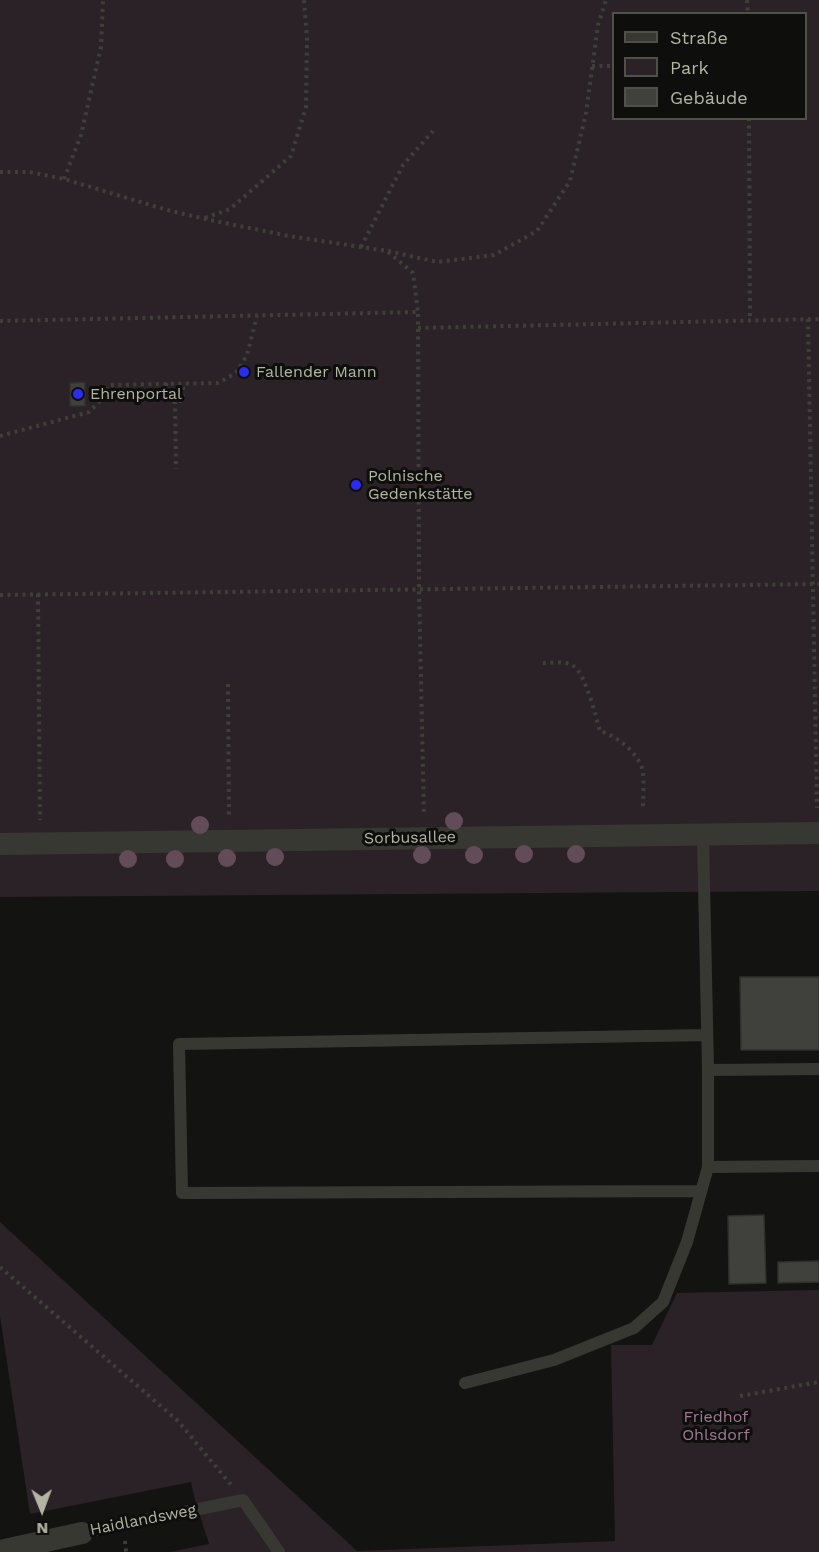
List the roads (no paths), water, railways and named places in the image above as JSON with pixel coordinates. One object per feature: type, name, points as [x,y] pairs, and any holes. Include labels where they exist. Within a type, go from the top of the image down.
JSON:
[{"type":"street","name":"Sorbusallee","points":[[0,844],[819,833]]},
{"type":"street","name":"Haidlandsweg","points":[[0,1551],[43,1547],[82,1533]]},
{"type":"lane","points":[[465,1383],[554,1360],[634,1328],[663,1302],[687,1242],[708,1167],[703,834]]},
{"type":"lane","points":[[701,1191],[182,1193],[179,1044],[707,1035]]},
{"type":"lane","points":[[708,1070],[819,1069]]},
{"type":"lane","points":[[708,1167],[819,1166]]},
{"type":"lane","name":"Haidlandsweg","points":[[82,1533],[243,1500],[279,1552]]},
{"type":"place","name":"Fallender Mann","points":[[244,372]]},
{"type":"place","name":"Ehrenportal","points":[[78,394]]},
{"type":"place","name":"Polnische Gedenkstätte","points":[[356,485]]},
{"type":"park label","name":"Friedhof Ohlsdorf","points":[[716,1426]]}]
